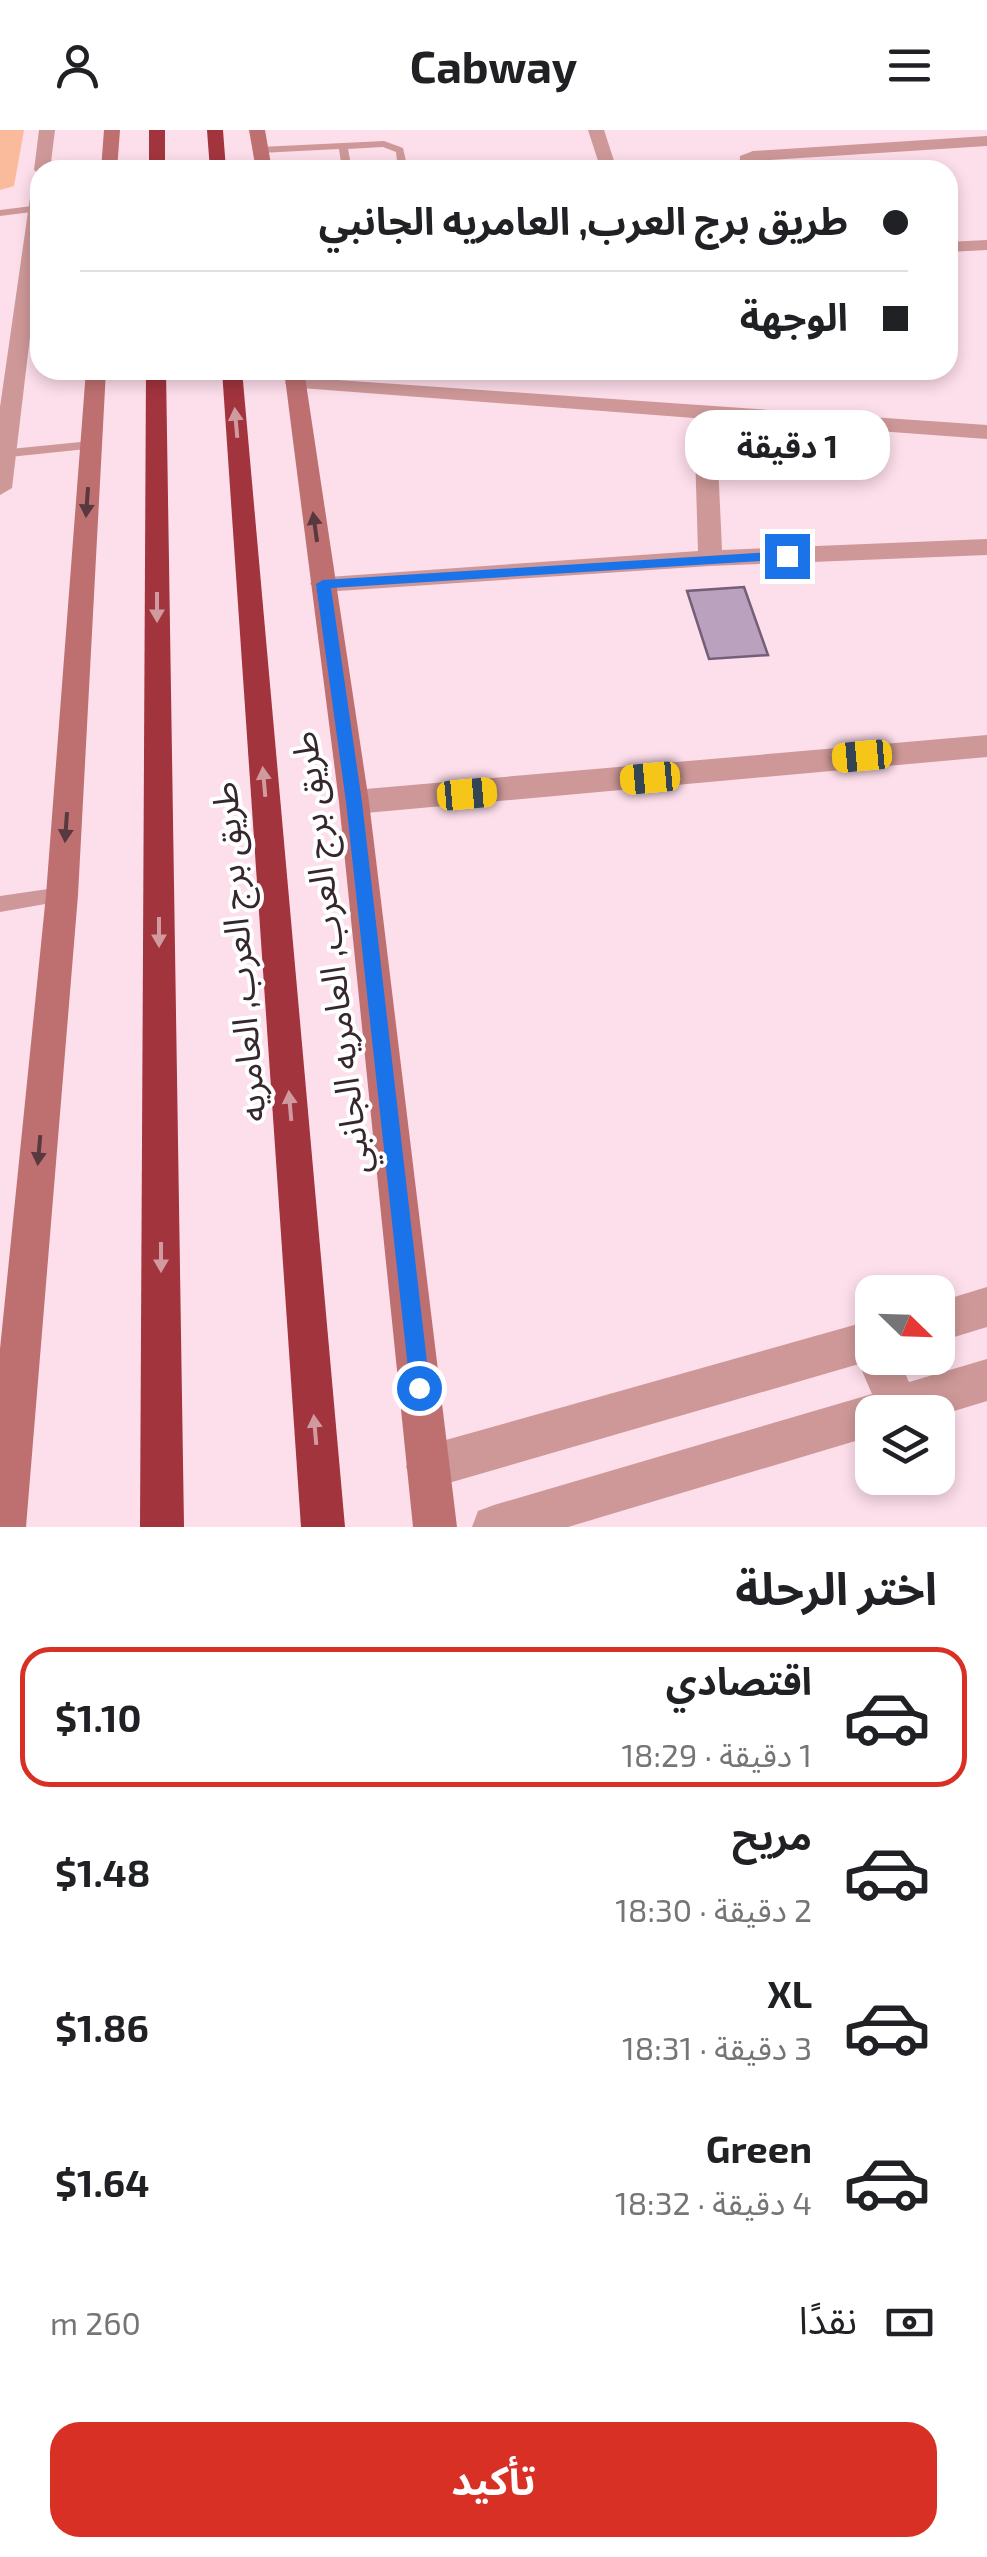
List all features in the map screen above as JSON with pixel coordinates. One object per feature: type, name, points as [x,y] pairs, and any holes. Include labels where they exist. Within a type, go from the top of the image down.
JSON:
[{"type":"highway","points":[[156,160],[157,130]]},
{"type":"highway","points":[[215,130],[217,160]]},
{"type":"highway","name":"طريق برج العرب, العامريه","points":[[156,380],[162,1527]]},
{"type":"highway","name":"طريق برج العرب, العامريه","points":[[233,380],[323,1527]]},
{"type":"street","points":[[43,160],[47,130]]},
{"type":"street","points":[[110,160],[112,130]]},
{"type":"street","points":[[258,130],[262,160]]},
{"type":"street","points":[[596,130],[606,160]]},
{"type":"street","points":[[746,160],[753,156],[987,141]]},
{"type":"street","points":[[958,246],[987,245]]},
{"type":"street","points":[[0,488],[30,263]]},
{"type":"street","points":[[4,1527],[62,896],[95,380]]},
{"type":"street","name":"طريق برج العرب, العامريه الجانبي","points":[[294,380],[354,802],[435,1527]]},
{"type":"street","points":[[327,380],[705,414],[987,432]]},
{"type":"street","points":[[705,414],[710,558]]},
{"type":"street","points":[[323,584],[710,558],[987,547]]},
{"type":"street","points":[[354,802],[987,746]]},
{"type":"street","points":[[955,1317],[987,1307]]},
{"type":"street","points":[[428,1467],[855,1352]]},
{"type":"street","points":[[937,1395],[987,1380]]},
{"type":"street","points":[[494,1527],[855,1420]]},
{"type":"lane","points":[[342,145],[345,160]]},
{"type":"lane","points":[[260,150],[342,145],[394,147],[400,150],[402,160]]},
{"type":"lane","points":[[0,213],[30,209]]},
{"type":"lane","points":[[2,454],[91,445]]},
{"type":"lane","points":[[0,904],[62,896]]},
{"type":"shaded area","points":[[0,130],[24,130],[14,186],[0,190]]},
{"type":"building","points":[[744,587],[768,655],[709,659],[687,591]]},
{"type":"route","points":[[419,1388],[354,802],[323,584],[787,556]]}]
